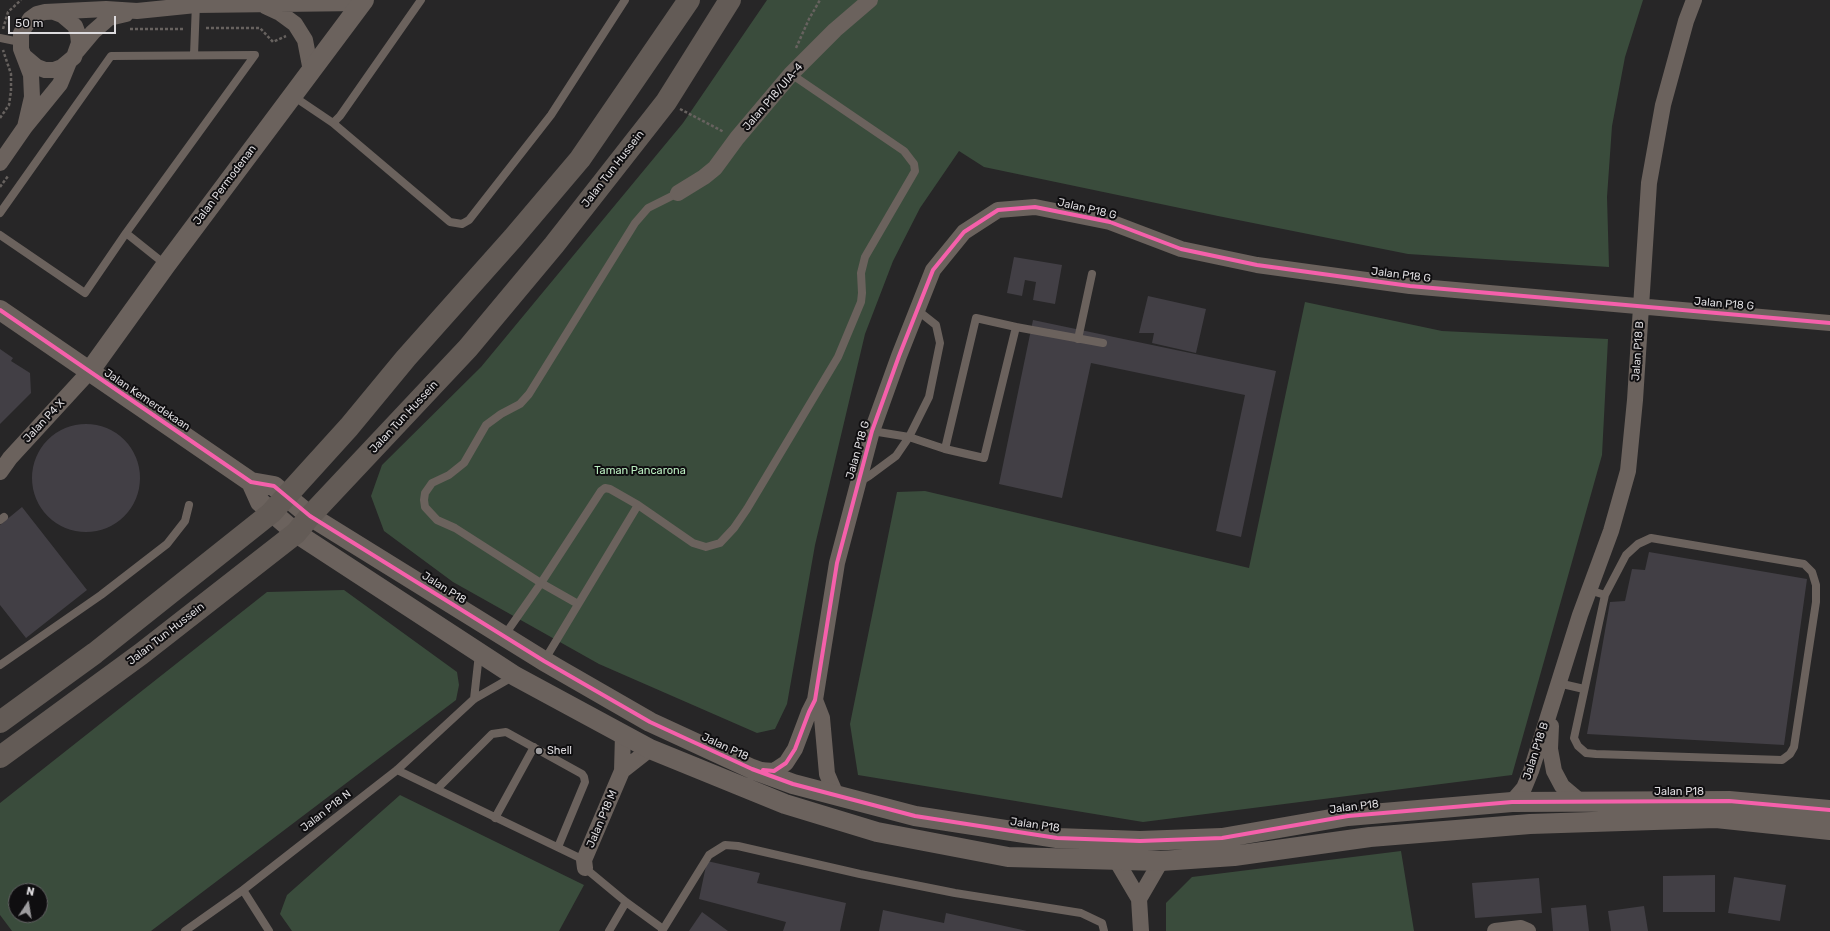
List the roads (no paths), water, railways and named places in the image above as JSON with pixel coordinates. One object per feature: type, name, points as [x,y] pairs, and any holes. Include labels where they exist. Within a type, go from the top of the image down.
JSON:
[{"type":"main road","points":[[0,722],[95,653],[271,513],[287,497],[580,159],[689,0]]},
{"type":"main road","name":"Jalan Tun Hussein","points":[[0,757],[141,654],[296,533],[310,516],[468,348],[554,245],[666,102],[730,0]]},
{"type":"street","name":"Jalan P18/UIA-4","points":[[678,193],[704,177],[715,168],[737,138],[791,74],[835,30],[870,0]]},
{"type":"street","name":"Jalan P18 B","points":[[1512,802],[1524,788],[1531,771],[1556,689],[1589,590],[1611,531],[1628,471],[1635,400],[1649,183],[1663,105],[1686,21],[1694,0]]},
{"type":"street","points":[[0,163],[25,127],[60,84],[73,57],[93,32],[109,18],[137,11],[196,3],[263,5],[363,2]]},
{"type":"street","name":"Jalan Permodenan","points":[[89,372],[166,265],[363,2]]},
{"type":"street","points":[[263,5],[280,13],[294,24],[305,40],[311,71]]},
{"type":"street","points":[[25,127],[32,97],[31,75],[22,49],[21,33],[30,19],[37,14],[54,12],[106,9],[137,11]]},
{"type":"street","points":[[22,49],[37,68],[45,70],[54,70],[73,57],[78,34],[75,26],[62,14],[54,12]]},
{"type":"street","name":"Jalan P18 G","points":[[752,769],[774,771],[786,763],[795,750],[815,700],[837,563],[858,482],[872,431],[933,270],[964,232],[998,210],[1035,207],[1110,222],[1181,248],[1257,265],[1410,286],[1830,323]]},
{"type":"street","name":"Jalan Kemerdekaan","points":[[0,310],[251,482],[274,486],[287,497]]},
{"type":"street","name":"Jalan P4 X","points":[[0,472],[10,458],[89,372]]},
{"type":"street","points":[[251,482],[260,502],[296,533],[515,676],[650,749],[785,804],[877,832],[1008,857],[1161,862],[1234,856],[1370,837],[1530,824],[1716,818],[1830,830]]},
{"type":"street","name":"Jalan P18","points":[[287,497],[310,516],[544,661],[650,722],[752,769],[794,784],[915,816],[1057,838],[1140,841],[1222,838],[1348,816],[1512,802],[1729,801],[1830,810]]},
{"type":"street","name":"Jalan P18 B","points":[[1556,689],[1550,749],[1554,771],[1562,786],[1581,802]]},
{"type":"street","name":"Jalan P18 G","points":[[815,700],[822,718],[827,774],[836,795]]},
{"type":"street","name":"Jalan P18 M","points":[[585,864],[622,771],[623,734]]},
{"type":"street","name":"Jalan P18 M","points":[[622,771],[650,749]]},
{"type":"street","points":[[1116,860],[1139,899],[1141,931]]},
{"type":"street","points":[[1139,899],[1161,862]]},
{"type":"street","points":[[1494,931],[1521,928],[1528,931]]},
{"type":"lane","points":[[333,123],[340,116],[421,0]]},
{"type":"lane","points":[[293,95],[333,123],[450,222],[462,224],[469,220],[551,115],[625,0]]},
{"type":"lane","points":[[194,55],[196,3]]},
{"type":"lane","points":[[0,38],[22,49]]},
{"type":"lane","points":[[0,212],[111,56],[255,56],[126,233],[85,293],[0,235]]},
{"type":"lane","points":[[504,636],[541,583],[601,491],[605,488],[610,489],[638,505],[700,546],[706,547],[720,542],[734,528],[783,450],[838,357],[860,302],[862,293],[861,273],[865,256],[915,171],[914,164],[904,151],[791,74]]},
{"type":"lane","points":[[578,604],[541,583],[455,528],[437,520],[425,507],[424,500],[428,488],[432,482],[457,470],[468,457],[486,425],[501,414],[520,404],[529,394],[640,216],[648,208],[678,193]]},
{"type":"lane","points":[[126,233],[166,265]]},
{"type":"lane","points":[[1078,339],[1092,274]]},
{"type":"lane","points":[[858,482],[869,476],[896,456],[909,437],[930,397],[940,343],[936,325],[917,310]]},
{"type":"lane","points":[[945,449],[976,318],[1103,343]]},
{"type":"lane","points":[[872,431],[909,437],[945,449],[984,458],[1016,327]]},
{"type":"lane","points":[[544,661],[638,505]]},
{"type":"lane","points":[[0,665],[102,595],[167,544],[185,521],[189,506]]},
{"type":"lane","points":[[1651,538],[1804,564],[1812,572],[1816,585],[1816,602],[1793,750],[1786,758],[1782,760],[1586,753],[1578,746],[1574,738],[1605,595],[1626,555],[1638,544],[1651,538]]},
{"type":"lane","points":[[1589,590],[1605,595]]},
{"type":"lane","points":[[474,699],[479,653]]},
{"type":"lane","name":"Jalan P18 N","points":[[185,931],[243,890],[397,770],[474,699],[515,676]]},
{"type":"lane","points":[[1556,689],[1584,689]]},
{"type":"lane","points":[[437,789],[492,734],[506,732],[582,774],[584,778],[585,782],[558,847]]},
{"type":"lane","points":[[495,818],[534,747]]},
{"type":"lane","points":[[397,770],[558,847],[585,864],[626,902],[663,930],[709,855],[725,845],[738,846],[860,874],[955,893],[1081,913],[1102,923],[1104,931]]},
{"type":"lane","points":[[243,890],[270,931]]},
{"type":"lane","points":[[609,931],[626,902]]},
{"type":"place","name":"Shell","points":[[539,751]]},
{"type":"park label","name":"Taman Pancarona","points":[[640,471]]}]
